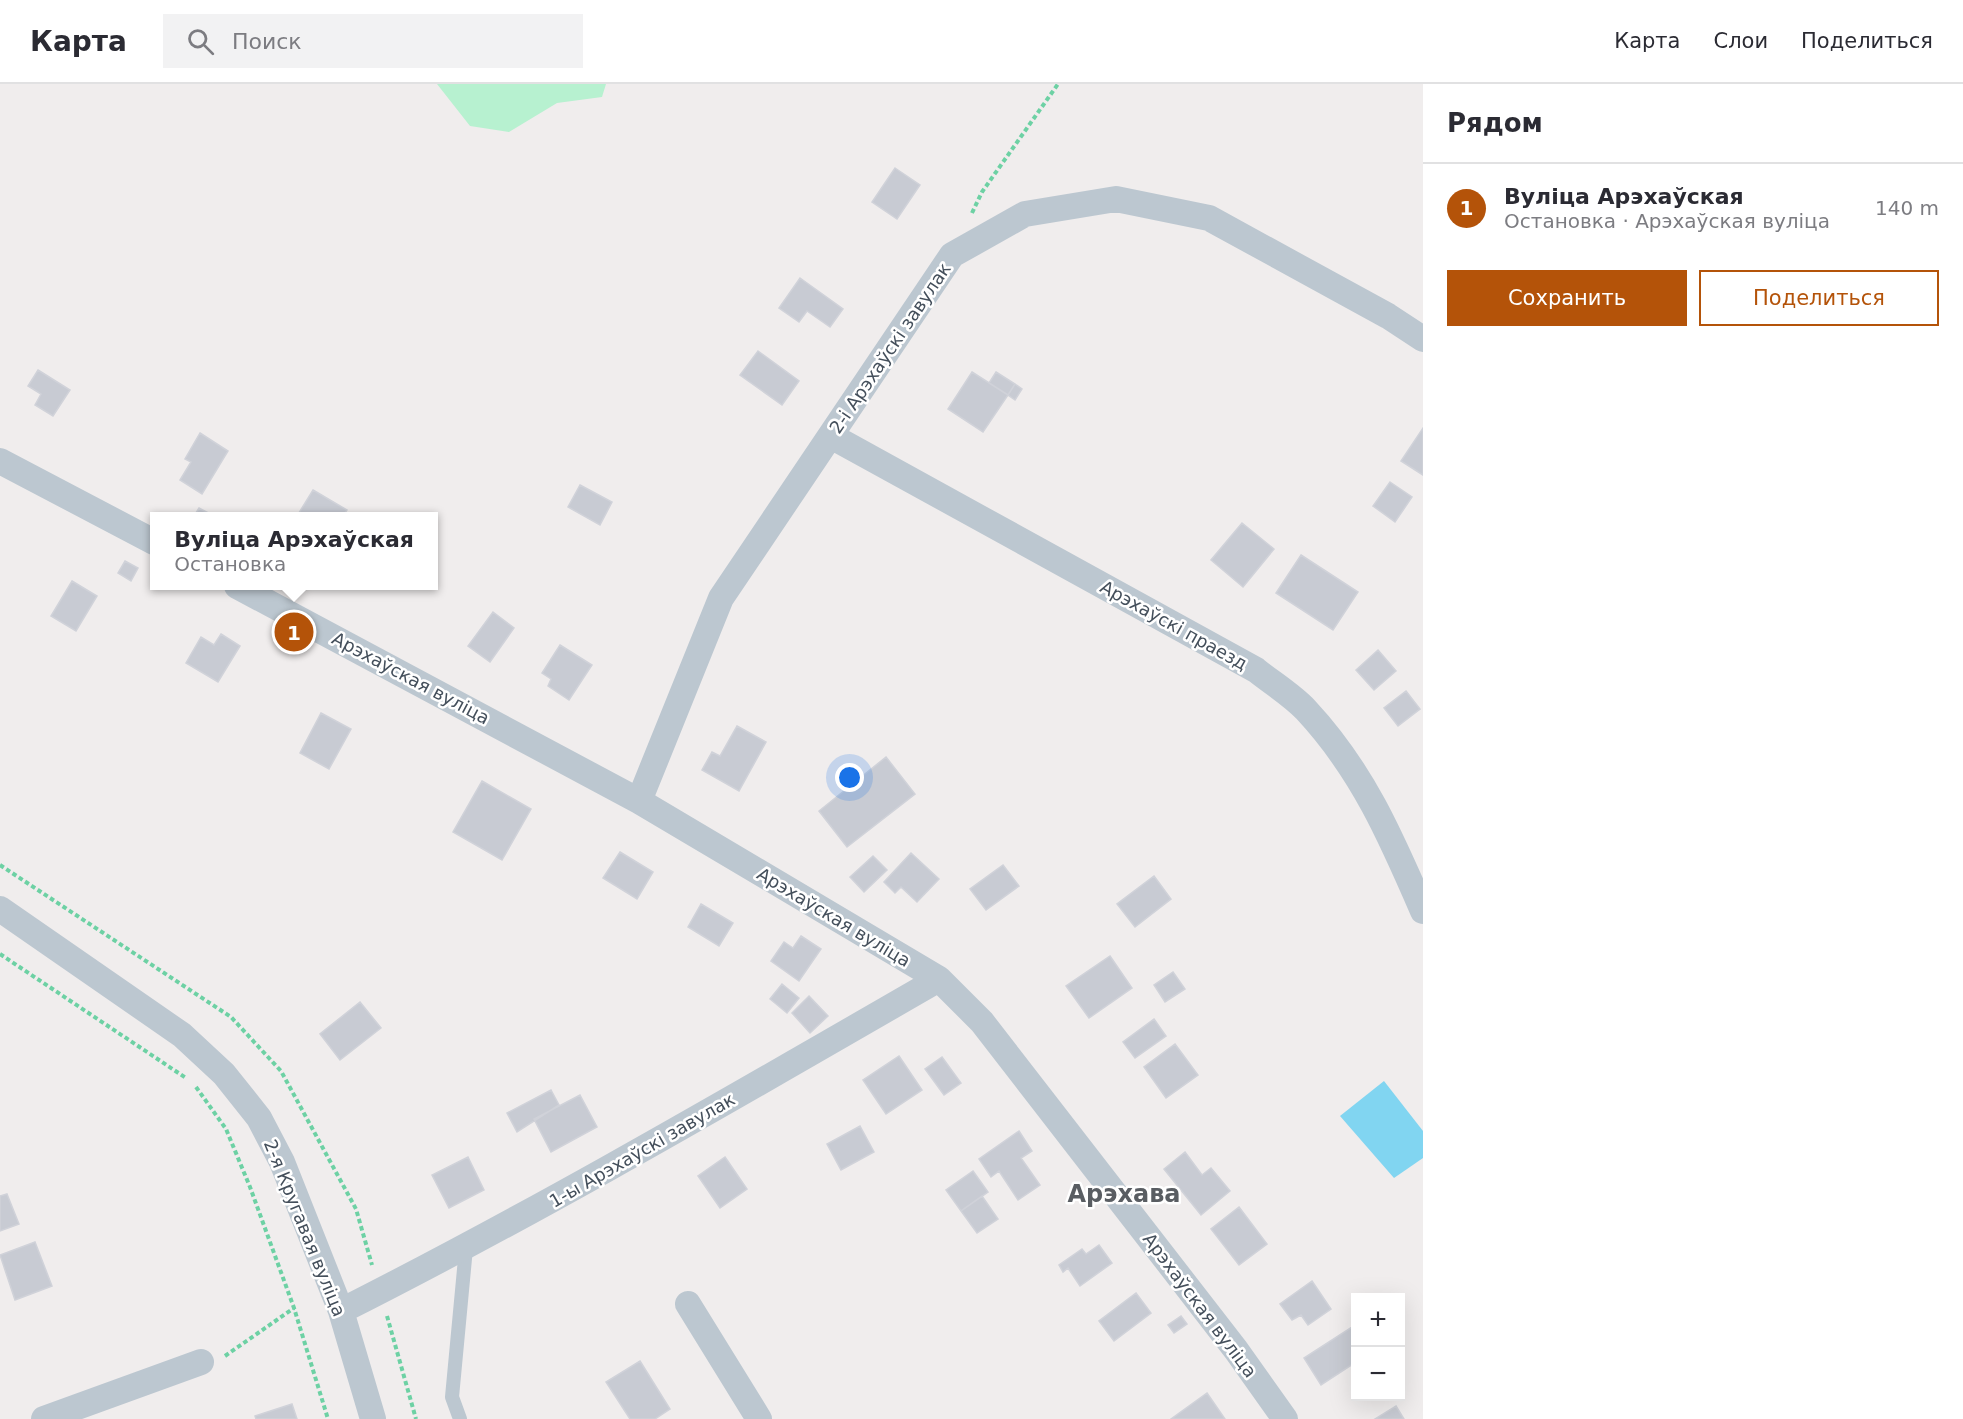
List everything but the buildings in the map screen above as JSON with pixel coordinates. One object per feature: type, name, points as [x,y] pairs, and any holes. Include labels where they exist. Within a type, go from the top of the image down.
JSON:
[{"type":"street","name":"2-і Арэхаўскі завулак","points":[[639,801],[721,598],[952,255],[1025,214],[1116,199],[1209,218],[1388,316],[1423,339]]},
{"type":"street","name":"Арэхаўскі праезд","points":[[831,436],[1256,670],[1305,709],[1345,757],[1380,813],[1423,911]]},
{"type":"street","points":[[0,461],[150,540]]},
{"type":"street","name":"Арэхаўская вуліца","points":[[246,590],[639,801],[939,979],[982,1022],[1236,1350],[1285,1419]]},
{"type":"street","name":"2-я Кругавая вуліца","points":[[0,909],[182,1035],[224,1074],[259,1118],[282,1162],[340,1311],[373,1419]]},
{"type":"street","name":"1-ы Арэхаўскі завулак","points":[[340,1311],[466,1248],[602,1174],[939,979]]},
{"type":"street","points":[[688,1304],[759,1419]]},
{"type":"street","points":[[44,1419],[201,1362]]},
{"type":"lane","points":[[460,1419],[452,1397],[466,1248]]},
{"type":"path","points":[[952,255],[982,192],[1058,84]]},
{"type":"path","points":[[0,954],[193,1083],[226,1130],[294,1308],[328,1419]]},
{"type":"path","points":[[201,1362],[229,1354],[294,1308]]},
{"type":"green space","points":[[437,84],[606,84],[602,97],[557,103],[509,132],[470,126]]},
{"type":"water","points":[[1384,1081],[1423,1131],[1423,1158],[1394,1178],[1340,1116]]},
{"type":"place","name":"Вуліца Арэхаўская","points":[[294,632]]},
{"type":"district","name":"Арэхава","points":[[1124,1194]]}]
